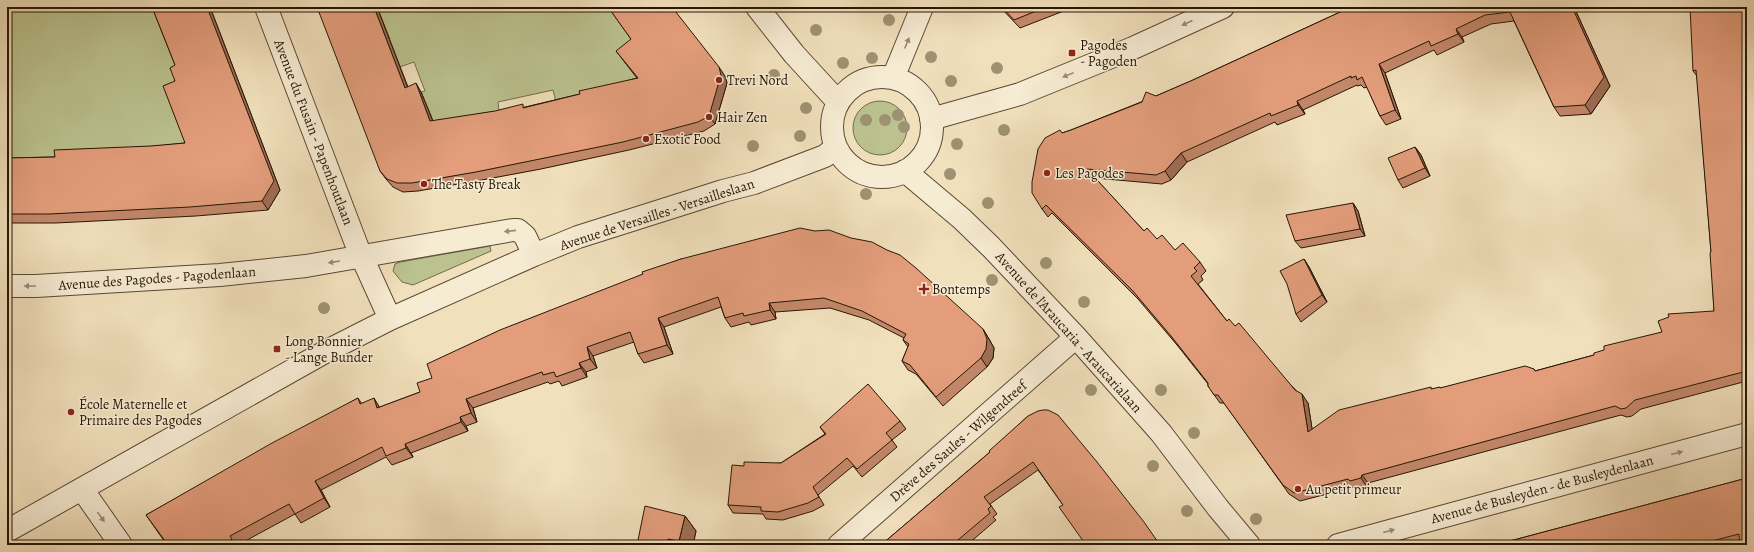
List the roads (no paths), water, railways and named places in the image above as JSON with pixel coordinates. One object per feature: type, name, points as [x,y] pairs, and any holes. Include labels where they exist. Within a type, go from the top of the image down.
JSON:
[{"type":"street","name":"Avenue du Fusain - Papenhoutlaan","points":[[266,7],[362,257],[390,319]]},
{"type":"street","points":[[757,7],[794,54],[838,102]]},
{"type":"street","points":[[893,78],[922,7]]},
{"type":"street","points":[[931,119],[1020,94],[1045,85],[1133,48],[1223,7]]},
{"type":"street","points":[[880,77],[893,78],[904,82],[922,97],[928,107],[932,132],[929,143],[915,164],[905,171],[883,177],[871,176],[850,166],[836,147],[832,136],[834,112],[838,102],[846,92],[856,84],[868,79],[880,77]]},
{"type":"street","name":"Avenue de Versailles - Versailleslaan","points":[[82,489],[352,337],[390,319],[534,255],[599,230],[722,191],[754,183],[825,156],[836,147]]},
{"type":"street","name":"Avenue de l'Araucaria - Araucarialaan","points":[[905,171],[962,219],[991,247],[1076,337],[1161,433],[1218,508],[1249,545]]},
{"type":"street","points":[[362,257],[513,230],[518,230],[525,236],[534,255]]},
{"type":"street","name":"Avenue des Pagodes - Pagodenlaan","points":[[7,286],[51,285],[220,275],[306,266],[362,257]]},
{"type":"street","name":"Drève des Saules - Wilgendreef","points":[[839,545],[1076,337]]},
{"type":"street","name":"Avenue de Busleyden - de Busleydenlaan","points":[[1338,545],[1747,434]]},
{"type":"street","points":[[7,531],[82,489],[121,545]]},
{"type":"street","name":"Avenue de l'Araucaria - Araucarialaan","points":[[1218,508],[1219,521],[1230,542]]},
{"type":"place","name":"Pagodes - Pagoden","points":[[1072,53]]},
{"type":"place","name":"Trevi Nord","points":[[719,80]]},
{"type":"place","name":"Hair Zen","points":[[709,117]]},
{"type":"place","name":"Exotic Food","points":[[646,139]]},
{"type":"place","name":"Les Pagodes","points":[[1047,173]]},
{"type":"place","name":"The Tasty Break","points":[[424,184]]},
{"type":"place","name":"Bontemps","points":[[924,289]]},
{"type":"place","name":"Long Bonnier - Lange Bunder","points":[[277,349]]},
{"type":"place","name":"École Maternelle et Primaire des Pagodes","points":[[71,412]]},
{"type":"place","name":"Au petit primeur","points":[[1298,489]]}]
